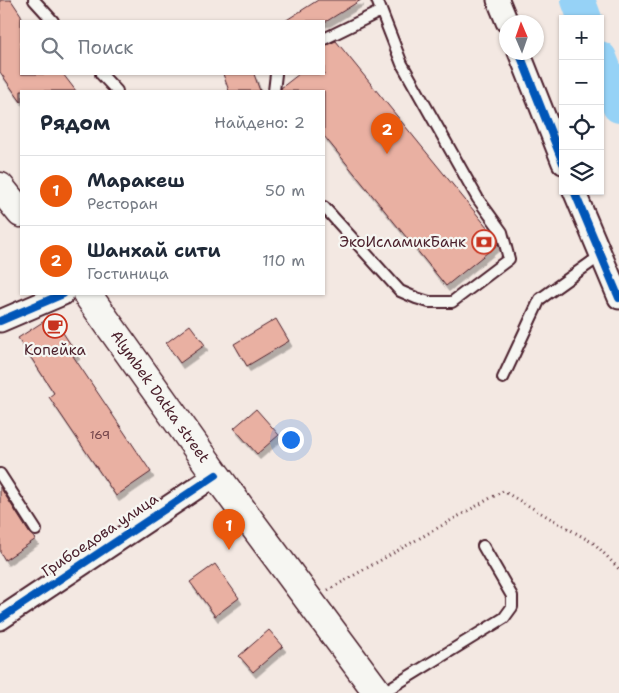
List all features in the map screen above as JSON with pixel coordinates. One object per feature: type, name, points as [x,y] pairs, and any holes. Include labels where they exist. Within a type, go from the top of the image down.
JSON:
[{"type":"main road","points":[[0,187],[20,212]]},
{"type":"main road","name":"Alymbek Datka street","points":[[88,295],[216,475],[378,693]]},
{"type":"street","points":[[498,0],[504,15]]},
{"type":"street","points":[[522,60],[559,153]]},
{"type":"street","points":[[576,195],[619,298]]},
{"type":"street","points":[[0,321],[61,295]]},
{"type":"street","name":"Грибоедова улица","points":[[0,619],[216,475]]},
{"type":"lane","points":[[34,0],[52,20]]},
{"type":"lane","points":[[325,208],[400,291],[429,302],[452,302],[509,259],[502,232],[478,199],[402,64],[377,0]]},
{"type":"lane","points":[[325,39],[381,11]]},
{"type":"lane","points":[[102,75],[116,90]]},
{"type":"lane","points":[[274,90],[276,75]]},
{"type":"lane","points":[[503,378],[540,299],[600,256]]},
{"type":"lane","points":[[0,474],[36,530]]},
{"type":"lane","points":[[382,693],[504,618],[512,608],[512,596],[484,546]]},
{"type":"path","points":[[309,601],[503,491],[596,544],[619,570]]},
{"type":"building","points":[[0,0],[11,0],[21,15],[20,75],[64,75],[75,90],[20,90],[20,101],[0,72]]},
{"type":"building","points":[[318,0],[361,0],[327,21],[287,20]]},
{"type":"building","points":[[336,41],[496,238],[498,244],[446,286],[325,137],[325,90],[281,90],[298,75],[325,75],[325,46]]},
{"type":"building","points":[[223,75],[254,75],[260,90],[229,90]]},
{"type":"building","points":[[52,316],[77,354],[73,356],[151,472],[116,496],[49,397],[54,393],[18,338]]},
{"type":"building","points":[[276,319],[289,341],[247,366],[234,344]]},
{"type":"building","points":[[190,325],[205,345],[180,363],[166,343]]},
{"type":"building","points":[[256,409],[279,435],[257,454],[234,428]]},
{"type":"building","points":[[0,487],[30,534],[36,539],[5,560],[0,552]]},
{"type":"building","points":[[215,564],[239,598],[215,616],[190,582]]},
{"type":"building","points":[[269,630],[283,646],[253,672],[239,656]]},
{"type":"waterway","points":[[578,0],[584,15]]},
{"type":"waterway","points":[[601,60],[619,106]]},
{"type":"cycle path","points":[[522,60],[559,153]]},
{"type":"cycle path","points":[[576,195],[619,298]]},
{"type":"cycle path","points":[[0,321],[61,295]]},
{"type":"cycle path","points":[[0,619],[216,475]]},
{"type":"place","name":"Шанхай сити","points":[[387,154]]},
{"type":"place","name":"ЭкоИсламикБанк","points":[[484,242]]},
{"type":"place","name":"Копейка","points":[[55,326]]},
{"type":"place","name":"Маракеш","points":[[229,550]]}]
